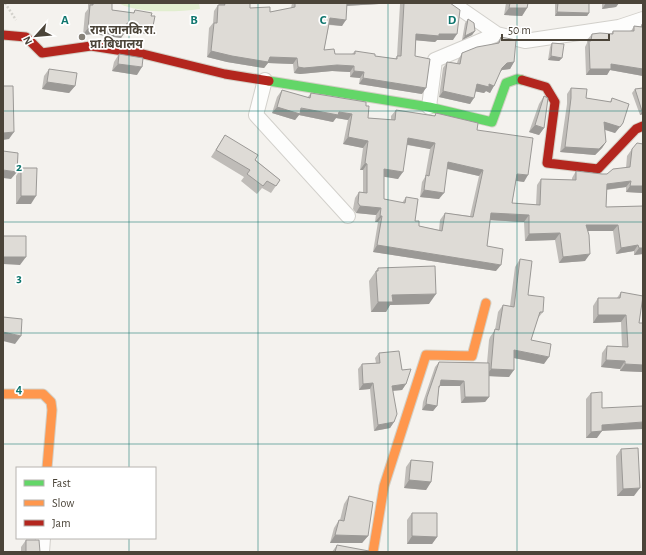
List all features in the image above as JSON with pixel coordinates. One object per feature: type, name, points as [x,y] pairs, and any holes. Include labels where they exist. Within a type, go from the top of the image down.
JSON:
[{"type":"street","points":[[452,3],[497,34],[525,41],[619,27],[643,19]]},
{"type":"street","points":[[429,107],[435,60],[497,34]]},
{"type":"street","points":[[3,35],[26,37],[42,53],[91,46],[143,54],[225,74],[429,107],[492,122],[506,83],[518,78],[546,87],[555,102],[547,163],[598,169],[636,129],[643,126]]},
{"type":"street","points":[[265,80],[256,116],[348,216]]},
{"type":"street","points":[[373,552],[384,486],[426,354],[472,356],[486,303]]},
{"type":"street","points":[[3,394],[43,394],[51,402],[52,410],[47,467]]},
{"type":"street","points":[[42,552],[43,539]]},
{"type":"green space","points":[[118,3],[199,3],[200,9],[180,11],[147,11],[127,7]]},
{"type":"building","points":[[93,3],[112,3],[112,10],[134,13],[135,10],[152,13],[151,16],[155,16],[153,26],[127,23],[126,31],[98,27],[88,28],[90,5],[93,5]]},
{"type":"building","points":[[224,3],[250,3],[250,8],[270,7],[270,12],[295,7],[295,3],[347,3],[346,20],[330,18],[324,50],[334,49],[335,54],[355,54],[355,51],[397,59],[397,56],[401,56],[404,3],[450,3],[460,10],[457,34],[439,34],[439,36],[416,34],[415,56],[430,59],[426,88],[363,78],[364,72],[354,71],[354,66],[337,65],[304,68],[298,67],[297,58],[270,57],[268,62],[211,51],[214,23],[217,23],[218,5],[225,5]]},
{"type":"building","points":[[510,3],[528,3],[527,8],[509,8]]},
{"type":"building","points":[[558,3],[589,3],[589,13],[557,12]]},
{"type":"building","points":[[468,19],[474,23],[475,31],[465,36]]},
{"type":"building","points":[[643,23],[643,69],[611,64],[611,69],[590,69],[589,41],[591,41],[592,34],[613,34],[613,31],[634,31],[634,26],[642,27]]},
{"type":"building","points":[[501,37],[516,40],[514,62],[507,63],[502,68],[494,86],[489,84],[489,87],[477,84],[474,98],[443,91],[447,62],[460,64],[462,53],[477,47],[499,43]]},
{"type":"building","points":[[552,43],[564,44],[562,58],[551,56]]},
{"type":"building","points":[[119,54],[143,58],[142,67],[118,64]]},
{"type":"building","points":[[49,69],[77,73],[75,86],[47,82]]},
{"type":"building","points":[[3,86],[13,86],[14,132],[3,133]]},
{"type":"building","points":[[571,88],[587,89],[586,98],[611,102],[612,98],[629,104],[623,123],[620,127],[604,122],[606,142],[599,149],[565,147]]},
{"type":"building","points":[[643,88],[643,111],[642,111],[635,89]]},
{"type":"building","points":[[282,90],[310,98],[311,93],[366,102],[366,106],[369,106],[368,118],[395,120],[396,110],[435,116],[436,113],[478,123],[477,130],[533,138],[528,175],[517,174],[512,203],[540,205],[541,179],[576,180],[576,171],[607,174],[613,169],[630,167],[632,149],[637,143],[643,144],[643,186],[630,186],[631,181],[607,184],[606,207],[643,206],[643,248],[639,248],[638,245],[621,248],[618,225],[586,225],[589,235],[590,254],[563,257],[560,233],[529,234],[529,215],[491,213],[487,246],[503,249],[501,265],[377,245],[382,216],[380,216],[381,208],[360,206],[358,203],[359,192],[367,193],[367,164],[365,163],[368,141],[348,137],[352,114],[339,112],[338,115],[301,108],[300,114],[277,107]],"holes":[[[408,138],[435,143],[429,176],[426,175],[424,190],[444,193],[448,162],[483,170],[473,217],[445,213],[442,231],[419,226],[419,221],[415,221],[418,199],[406,197],[405,203],[384,199],[384,169],[403,172]]]},
{"type":"building","points":[[544,96],[548,98],[544,128],[535,125]]},
{"type":"building","points":[[225,135],[258,155],[255,160],[280,180],[276,186],[267,181],[263,186],[247,174],[250,170],[216,150]]},
{"type":"building","points":[[3,151],[18,153],[17,172],[3,170]]},
{"type":"building","points":[[21,168],[37,168],[36,196],[21,196]]},
{"type":"building","points":[[3,236],[26,236],[26,257],[3,257]]},
{"type":"building","points":[[520,259],[532,261],[528,295],[544,297],[543,312],[540,312],[531,340],[551,344],[549,357],[514,350],[514,370],[491,369],[494,333],[495,329],[499,330],[503,305],[514,307]]},
{"type":"building","points":[[435,266],[436,294],[392,295],[393,302],[378,302],[376,271],[378,271],[378,268]]},
{"type":"building","points":[[621,292],[643,296],[639,323],[643,323],[643,365],[625,364],[625,361],[606,360],[607,346],[628,347],[626,315],[598,315],[598,298],[620,298]]},
{"type":"building","points":[[3,317],[22,319],[21,336],[3,332]]},
{"type":"building","points":[[399,351],[402,370],[411,369],[406,384],[392,386],[397,414],[394,422],[378,425],[373,383],[363,384],[362,364],[380,363],[379,353]]},
{"type":"building","points":[[439,362],[489,363],[489,397],[465,397],[464,381],[441,380],[437,406],[426,404]]},
{"type":"building","points":[[602,392],[602,408],[643,406],[643,422],[602,425],[602,431],[591,432],[591,393]]},
{"type":"building","points":[[638,448],[640,488],[623,489],[621,449]]},
{"type":"building","points":[[411,460],[433,462],[431,482],[409,480]]},
{"type":"building","points":[[349,496],[373,502],[368,536],[335,535],[339,520],[344,521]]},
{"type":"building","points":[[412,513],[437,513],[437,537],[412,536]]},
{"type":"building","points":[[26,540],[39,540],[40,552],[26,552]]},
{"type":"building","points":[[337,545],[369,551],[370,552],[335,552]]},
{"type":"traffic: fast","points":[[269,81],[429,107],[492,122],[506,83],[517,79],[522,80]]},
{"type":"traffic: slow","points":[[373,552],[384,486],[426,355],[472,356],[486,303]]},
{"type":"traffic: slow","points":[[3,394],[43,394],[51,402],[52,410],[47,467]]},
{"type":"traffic: jam","points":[[3,35],[26,37],[42,53],[91,46],[143,54],[225,74],[269,81]]},
{"type":"traffic: jam","points":[[522,80],[546,87],[555,102],[547,163],[598,169],[636,129],[643,126]]},
{"type":"place","name":"राम जानकि रा. प्रा.बिधालय","points":[[82,37]]}]
